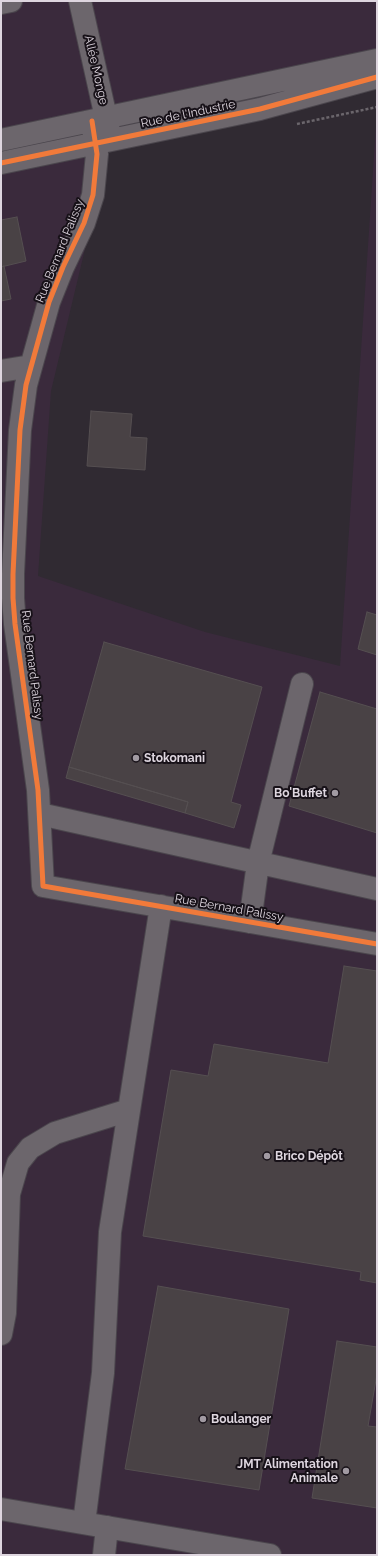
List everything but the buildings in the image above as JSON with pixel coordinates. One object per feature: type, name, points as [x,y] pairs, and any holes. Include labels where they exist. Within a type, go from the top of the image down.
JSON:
[{"type":"street","points":[[1,3],[11,1]]},
{"type":"street","name":"Allée Monge","points":[[80,1],[99,119]]},
{"type":"street","name":"Rue de l'Industrie","points":[[1,140],[377,60]]},
{"type":"street","name":"Rue de l'Industrie","points":[[1,163],[287,102],[377,77]]},
{"type":"street","name":"Rue Bernard Palissy","points":[[99,119],[104,142],[96,181],[89,208],[49,302],[23,399],[20,430],[13,574],[15,624],[40,814],[43,886],[250,922],[376,938]]},
{"type":"street","points":[[1,371],[31,366]]},
{"type":"street","points":[[250,922],[258,863],[302,684]]},
{"type":"street","points":[[40,814],[377,889]]},
{"type":"street","points":[[79,1522],[103,1373],[110,1232],[161,906]]},
{"type":"street","points":[[1,1334],[5,1313],[9,1194],[18,1163],[30,1148],[55,1133],[129,1110]]},
{"type":"street","points":[[1,1494],[24,1505],[79,1522]]},
{"type":"street","points":[[1,1509],[270,1555]]},
{"type":"street","points":[[104,1555],[107,1527]]},
{"type":"shaded area","points":[[1,1],[377,1],[377,54],[119,107],[51,391],[38,576],[205,632],[340,666],[377,111],[377,1555],[1,1555]]},
{"type":"cycle path","points":[[1,163],[260,109],[377,77]]},
{"type":"cycle path","points":[[92,121],[97,154],[93,195],[84,223],[63,267],[49,302],[26,385],[20,430],[13,598],[15,624],[38,790],[43,886],[377,944]]},
{"type":"place","name":"Stokomani","points":[[136,758]]},
{"type":"place","name":"Bo'Buffet","points":[[335,793]]},
{"type":"place","name":"Brico Dépôt","points":[[267,1156]]},
{"type":"place","name":"Boulanger","points":[[203,1419]]},
{"type":"place","name":"JMT Alimentation Animale","points":[[346,1471]]}]
